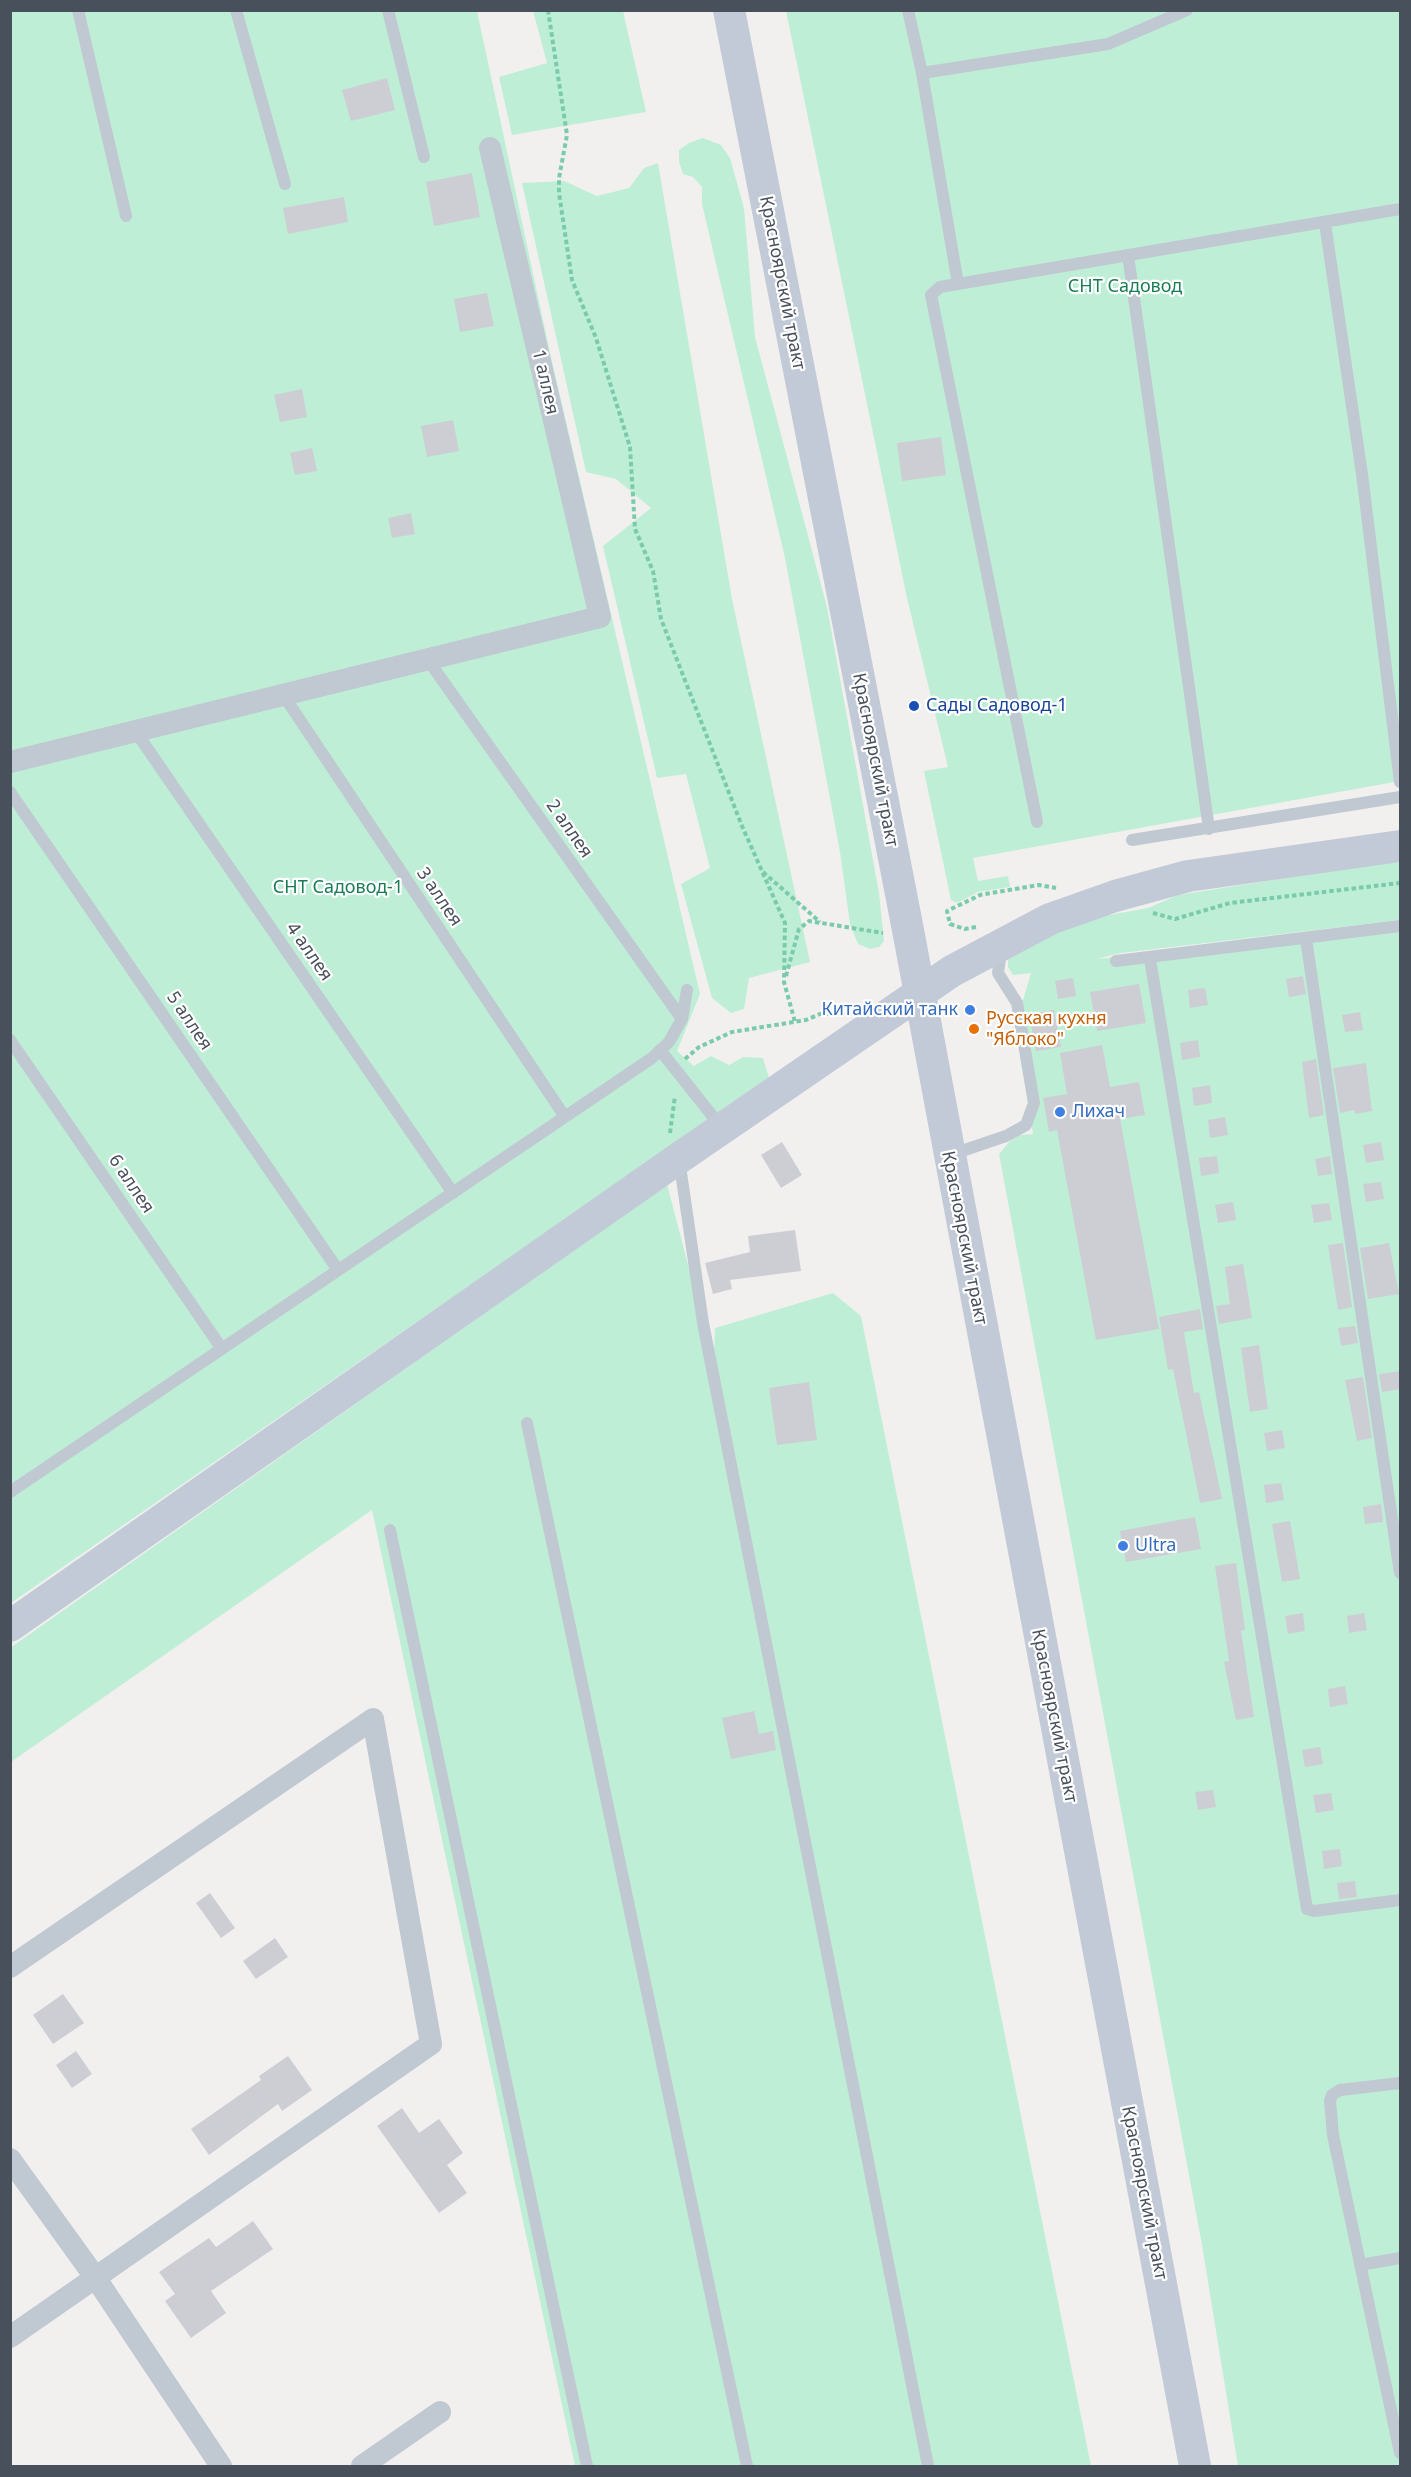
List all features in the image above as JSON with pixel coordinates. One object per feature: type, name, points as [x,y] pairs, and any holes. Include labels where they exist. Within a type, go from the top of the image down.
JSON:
[{"type":"main road","name":"Красноярский тракт","points":[[729,10],[949,1156],[1195,2466]]},
{"type":"main road","points":[[10,1626],[918,994],[1002,944],[1050,919],[1115,896],[1188,876],[1401,846]]},
{"type":"street","name":"1 аллея","points":[[428,660],[600,617],[490,148]]},
{"type":"street","points":[[10,762],[428,660]]},
{"type":"street","points":[[10,1967],[373,1719],[431,2044],[10,2337]]},
{"type":"street","points":[[10,2158],[95,2277],[221,2466]]},
{"type":"street","points":[[362,2466],[440,2412]]},
{"type":"lane","points":[[78,10],[126,216]]},
{"type":"lane","points":[[236,10],[285,184]]},
{"type":"lane","points":[[388,10],[424,157]]},
{"type":"lane","points":[[908,10],[957,284]]},
{"type":"lane","points":[[921,73],[1108,44],[1187,10]]},
{"type":"lane","points":[[1037,822],[931,295],[940,287],[1401,209]]},
{"type":"lane","points":[[1325,223],[1362,474],[1401,782]]},
{"type":"lane","points":[[1128,255],[1209,829]]},
{"type":"lane","name":"2 аллея","points":[[428,660],[682,1019]]},
{"type":"lane","name":"3 аллея","points":[[284,696],[564,1117]]},
{"type":"lane","name":"4 аллея","points":[[136,732],[453,1192]]},
{"type":"lane","name":"5 аллея","points":[[10,792],[339,1270]]},
{"type":"lane","points":[[1132,840],[1401,797]]},
{"type":"lane","points":[[1116,962],[1401,926]]},
{"type":"lane","points":[[1306,939],[1401,1573]]},
{"type":"lane","points":[[949,1156],[1006,1136],[1026,1125],[1034,1103],[1017,1003],[998,973],[1002,944]]},
{"type":"lane","points":[[1150,959],[1307,1909],[1314,1911],[1401,1900]]},
{"type":"lane","points":[[10,1492],[660,1050],[669,1042],[682,1019],[687,990]]},
{"type":"lane","name":"6 аллея","points":[[10,1040],[222,1349]]},
{"type":"lane","points":[[660,1050],[723,1129]]},
{"type":"lane","points":[[670,1165],[928,2466]]},
{"type":"lane","points":[[527,1423],[747,2466]]},
{"type":"lane","points":[[390,1530],[587,2466]]},
{"type":"lane","points":[[1401,2083],[1340,2090],[1332,2096],[1330,2101],[1333,2135],[1401,2454]]},
{"type":"lane","points":[[1360,2265],[1401,2258]]},
{"type":"path","points":[[548,10],[567,135],[559,178],[559,193],[572,280],[596,338],[630,447],[635,529],[653,571],[662,619],[785,923],[784,982],[795,1022]]},
{"type":"path","points":[[762,870],[821,923]]},
{"type":"path","points":[[1145,911],[1175,919],[1230,903],[1401,883]]},
{"type":"path","points":[[950,924],[947,910],[981,895],[1039,885],[1062,889]]},
{"type":"path","points":[[784,982],[799,929],[809,921],[859,931],[887,933]]},
{"type":"path","points":[[670,1165],[676,1070],[680,1063],[699,1047],[732,1032],[795,1022],[835,1012],[851,1014]]},
{"type":"green space","name":"СНТ Садовод-1","points":[[11,11],[477,11],[550,353],[700,994],[677,1051],[694,1066],[711,1056],[729,1065],[743,1057],[763,1058],[769,1078],[11,1603]]},
{"type":"green space","points":[[533,11],[623,11],[646,112],[512,135],[499,77],[547,63]]},
{"type":"green space","name":"СНТ Садовод","points":[[786,11],[1400,11],[1400,781],[973,858],[978,881],[1008,876],[1010,887],[978,892],[957,903],[951,900],[924,771],[948,767],[907,598]]},
{"type":"green space","points":[[703,138],[721,145],[730,158],[744,208],[755,337],[827,607],[879,893],[884,941],[879,947],[870,949],[858,944],[850,924],[840,852],[785,558],[702,204],[702,187],[693,177],[683,174],[679,162],[679,150]]},
{"type":"green space","points":[[658,163],[732,599],[810,962],[749,978],[744,1009],[731,1013],[712,998],[681,884],[710,868],[686,774],[657,778],[603,546],[651,508],[616,479],[586,472],[522,183],[564,181],[597,196],[629,188],[644,168]]},
{"type":"green space","points":[[1400,860],[1400,920],[1121,953],[1096,959],[1400,929],[1400,2466],[1238,2466],[1202,2245],[999,1154],[1010,1141],[1020,1135],[1033,1134],[1016,1024],[1031,973],[1013,975],[1008,967],[1008,958],[1081,920],[1148,908],[1178,895]]},
{"type":"green space","points":[[667,1184],[714,1354],[715,1328],[833,1293],[861,1316],[1091,2466],[575,2466],[372,1510],[11,1762],[10,1648]]},
{"type":"building","points":[[387,78],[395,110],[351,121],[342,90]]},
{"type":"building","points":[[472,173],[480,217],[434,226],[426,182]]},
{"type":"building","points":[[344,197],[348,222],[288,234],[283,208]]},
{"type":"building","points":[[487,293],[494,326],[460,332],[454,299]]},
{"type":"building","points":[[302,389],[307,417],[280,422],[274,395]]},
{"type":"building","points":[[453,420],[459,451],[427,457],[421,426]]},
{"type":"building","points":[[941,437],[946,475],[902,481],[897,443]]},
{"type":"building","points":[[312,448],[317,471],[295,475],[290,453]]},
{"type":"building","points":[[411,513],[415,534],[392,538],[388,518]]},
{"type":"building","points":[[1303,976],[1306,994],[1289,997],[1286,979]]},
{"type":"building","points":[[1073,978],[1076,996],[1058,999],[1055,981]]},
{"type":"building","points":[[1139,984],[1146,1023],[1097,1031],[1090,992]]},
{"type":"building","points":[[1205,988],[1208,1005],[1190,1008],[1188,990]]},
{"type":"building","points":[[1054,1010],[1061,1047],[1036,1051],[1029,1014]]},
{"type":"building","points":[[1360,1012],[1363,1030],[1345,1032],[1342,1015]]},
{"type":"building","points":[[1198,1040],[1200,1057],[1182,1060],[1180,1043]]},
{"type":"building","points":[[1102,1045],[1110,1087],[1139,1082],[1145,1115],[1120,1119],[1159,1329],[1096,1340],[1057,1130],[1049,1132],[1043,1098],[1067,1094],[1060,1053]]},
{"type":"building","points":[[1316,1059],[1324,1115],[1309,1118],[1302,1062]]},
{"type":"building","points":[[1366,1063],[1372,1111],[1355,1114],[1354,1110],[1340,1113],[1333,1068]]},
{"type":"building","points":[[1210,1085],[1212,1103],[1194,1106],[1192,1088]]},
{"type":"building","points":[[1225,1117],[1228,1135],[1210,1138],[1208,1120]]},
{"type":"building","points":[[782,1142],[802,1175],[781,1188],[761,1155]]},
{"type":"building","points":[[1381,1142],[1384,1160],[1366,1163],[1363,1145]]},
{"type":"building","points":[[1217,1156],[1219,1173],[1201,1176],[1199,1158]]},
{"type":"building","points":[[1330,1156],[1332,1174],[1318,1176],[1315,1159]]},
{"type":"building","points":[[1381,1182],[1384,1199],[1366,1202],[1363,1184]]},
{"type":"building","points":[[1233,1202],[1236,1220],[1218,1223],[1215,1205]]},
{"type":"building","points":[[1329,1203],[1332,1220],[1314,1223],[1311,1205]]},
{"type":"building","points":[[795,1230],[801,1271],[730,1280],[732,1289],[713,1294],[705,1263],[750,1252],[748,1236]]},
{"type":"building","points":[[1343,1243],[1352,1307],[1338,1310],[1328,1245]]},
{"type":"building","points":[[1389,1243],[1399,1294],[1368,1299],[1360,1248]]},
{"type":"building","points":[[1243,1264],[1252,1318],[1219,1324],[1216,1306],[1230,1304],[1225,1267]]},
{"type":"building","points":[[1200,1309],[1203,1329],[1184,1332],[1194,1393],[1199,1392],[1222,1499],[1200,1503],[1173,1369],[1168,1370],[1159,1317]]},
{"type":"building","points":[[1355,1326],[1358,1343],[1341,1346],[1338,1328]]},
{"type":"building","points":[[1259,1345],[1268,1409],[1250,1412],[1241,1348]]},
{"type":"building","points":[[1401,1371],[1401,1389],[1382,1392],[1379,1374]]},
{"type":"building","points":[[1363,1377],[1372,1438],[1357,1441],[1345,1380]]},
{"type":"building","points":[[809,1382],[817,1440],[777,1445],[769,1388]]},
{"type":"building","points":[[1282,1430],[1285,1448],[1267,1451],[1264,1433]]},
{"type":"building","points":[[1281,1483],[1284,1500],[1266,1503],[1264,1485]]},
{"type":"building","points":[[1381,1504],[1383,1522],[1365,1524],[1363,1507]]},
{"type":"building","points":[[1195,1517],[1201,1549],[1126,1562],[1120,1531]]},
{"type":"building","points":[[1290,1521],[1300,1579],[1282,1582],[1272,1524]]},
{"type":"building","points":[[1236,1563],[1245,1630],[1241,1631],[1254,1717],[1236,1720],[1224,1662],[1229,1661],[1215,1566]]},
{"type":"building","points":[[1303,1613],[1305,1631],[1288,1634],[1285,1616]]},
{"type":"building","points":[[1364,1613],[1367,1630],[1349,1633],[1347,1616]]},
{"type":"building","points":[[1345,1686],[1348,1704],[1330,1707],[1328,1689]]},
{"type":"building","points":[[754,1711],[759,1734],[773,1731],[776,1750],[731,1759],[722,1718]]},
{"type":"building","points":[[1320,1747],[1323,1764],[1305,1767],[1302,1750]]},
{"type":"building","points":[[1213,1790],[1216,1807],[1198,1810],[1195,1792]]},
{"type":"building","points":[[1331,1793],[1334,1810],[1316,1813],[1313,1795]]},
{"type":"building","points":[[1340,1849],[1342,1866],[1324,1869],[1322,1851]]},
{"type":"building","points":[[1355,1881],[1357,1897],[1339,1899],[1337,1883]]},
{"type":"building","points":[[210,1893],[235,1928],[221,1938],[196,1903]]},
{"type":"building","points":[[275,1938],[288,1957],[256,1979],[243,1961]]},
{"type":"building","points":[[63,1994],[84,2023],[53,2044],[33,2015]]},
{"type":"building","points":[[76,2051],[92,2074],[72,2088],[56,2065]]},
{"type":"building","points":[[288,2056],[312,2090],[282,2111],[278,2104],[209,2155],[191,2129],[261,2080],[259,2076]]},
{"type":"building","points":[[402,2108],[419,2133],[439,2119],[463,2153],[447,2165],[467,2193],[439,2213],[377,2126]]},
{"type":"building","points":[[253,2221],[273,2249],[211,2291],[226,2313],[191,2338],[165,2301],[175,2294],[159,2272],[209,2238],[216,2247]]},
{"type":"place","name":"Сады Садовод-1","points":[[914,706]]},
{"type":"place","name":"Китайский танк","points":[[970,1010]]},
{"type":"place","name":"Русская кухня \"Яблоко\"","points":[[974,1029]]},
{"type":"place","name":"Лихач","points":[[1060,1112]]},
{"type":"place","name":"Ultra","points":[[1123,1546]]}]
